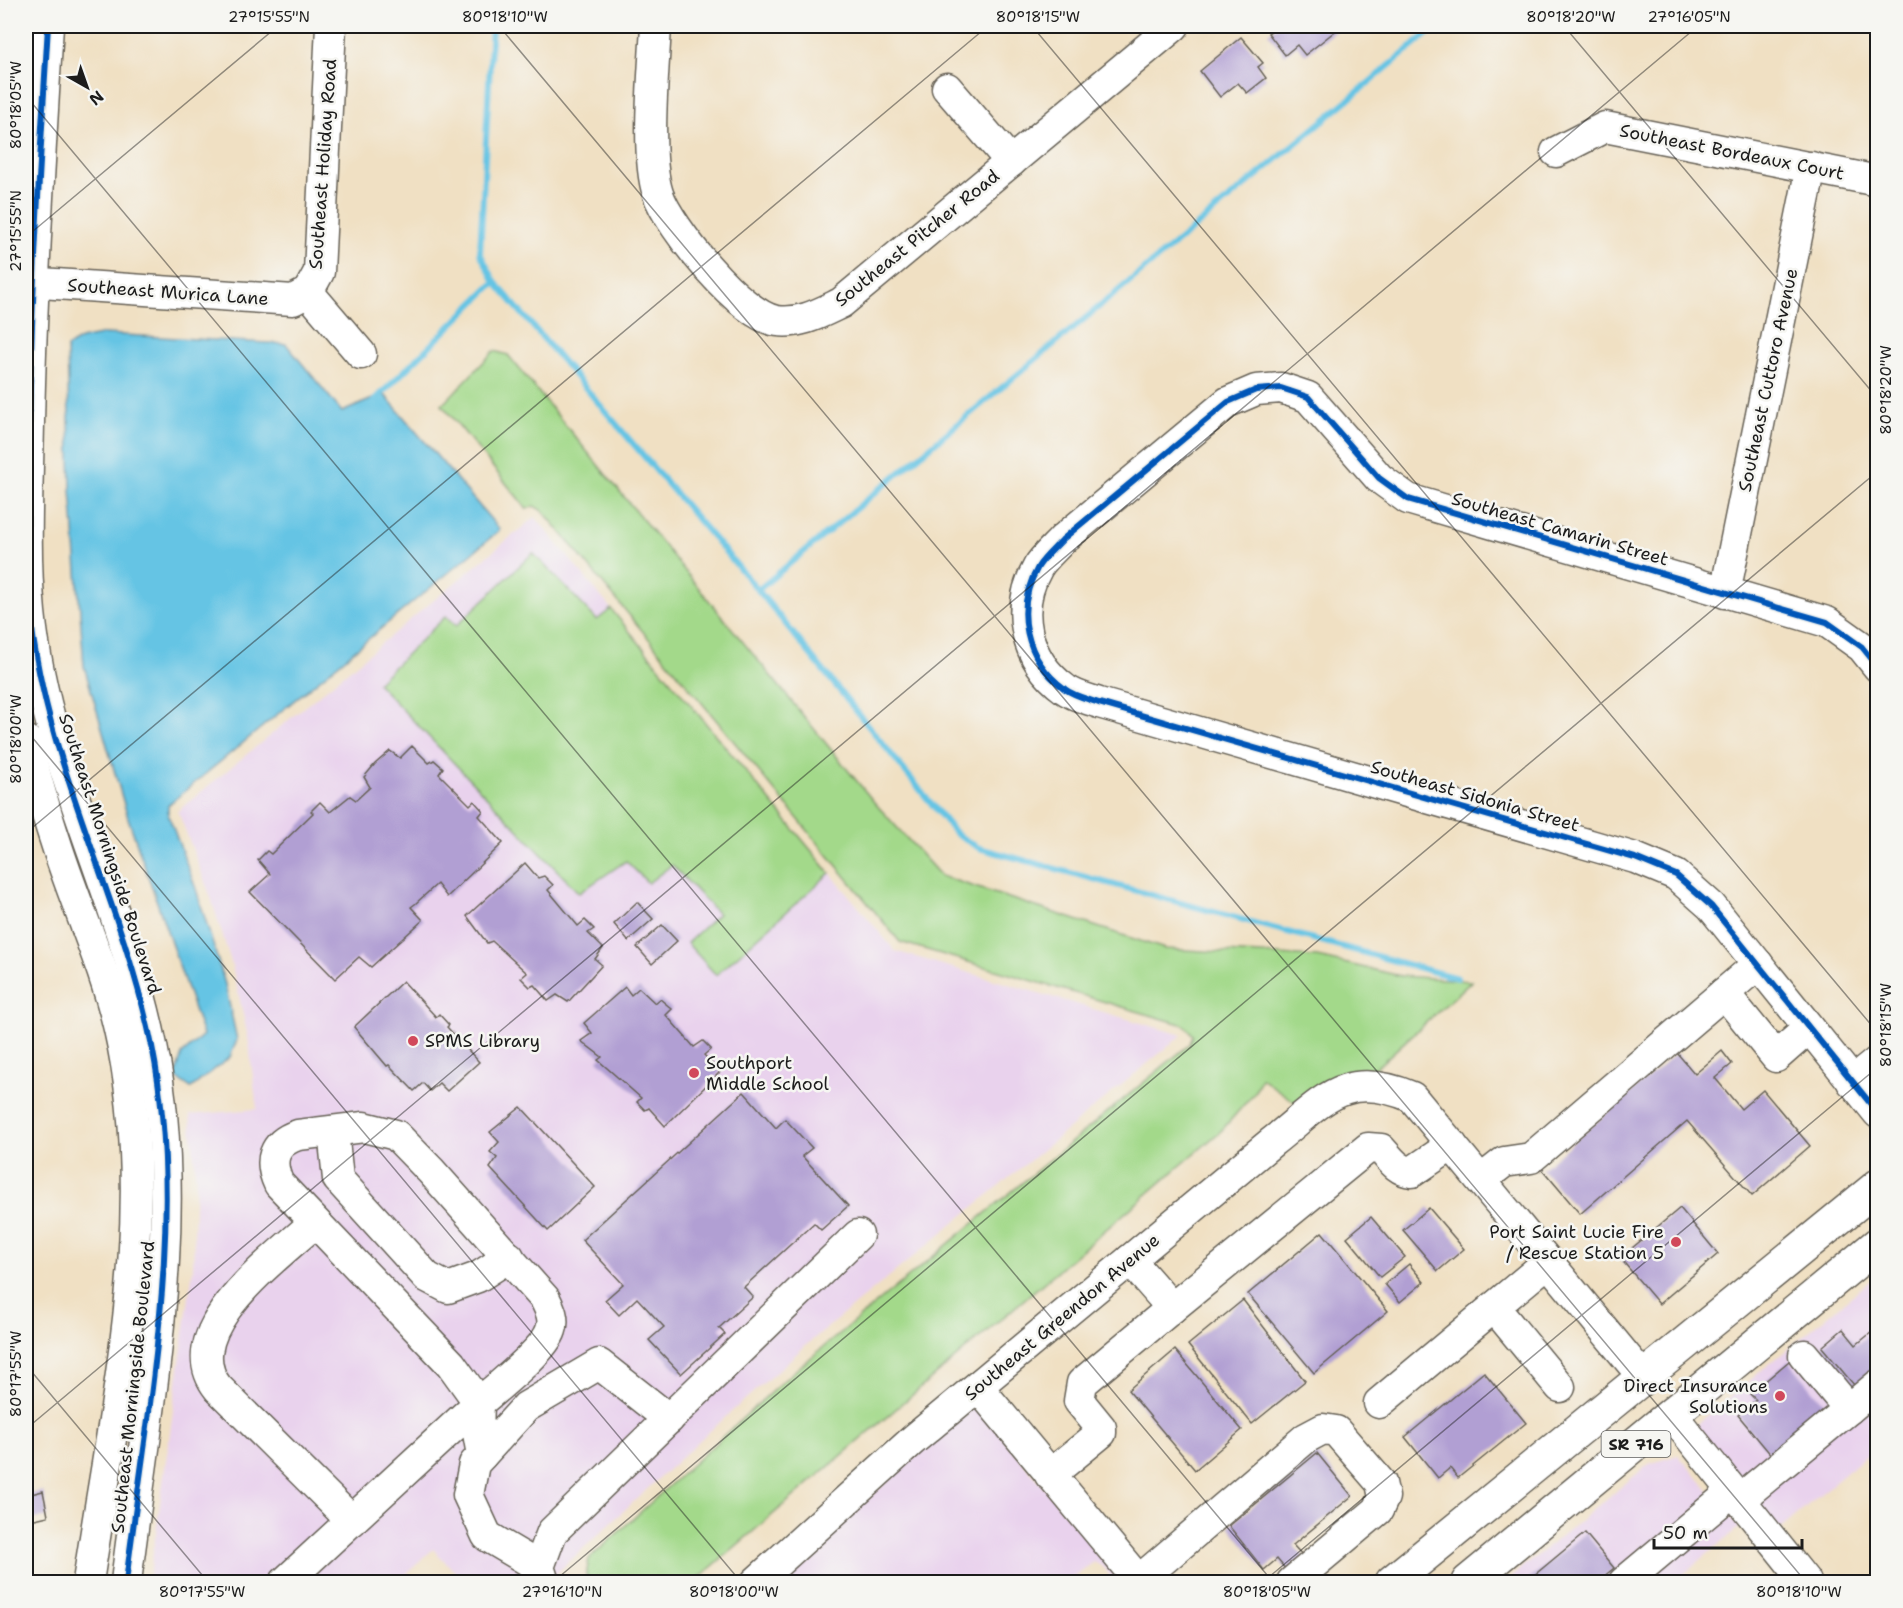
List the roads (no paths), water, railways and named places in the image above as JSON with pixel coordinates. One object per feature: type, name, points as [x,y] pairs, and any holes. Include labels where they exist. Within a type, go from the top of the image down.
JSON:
[{"type":"main road","name":"SR 716","points":[[1392,1582],[1878,1186]]},
{"type":"main road","name":"SR 716","points":[[1468,1582],[1878,1244]]},
{"type":"street","name":"Southeast Morningside Boulevard","points":[[48,26],[29,282],[27,517],[30,652],[51,730],[132,963],[153,1049],[161,1099],[166,1221],[162,1291],[126,1582]]},
{"type":"street","name":"Southeast Holiday Road","points":[[331,26],[319,272],[308,292],[361,354]]},
{"type":"street","name":"Southeast Pitcher Road","points":[[656,26],[652,163],[658,193],[672,223],[720,280],[746,306],[775,321],[807,320],[841,303],[1174,26]]},
{"type":"street","points":[[947,88],[1011,162]]},
{"type":"street","name":"Southeast Bordeaux Court","points":[[1556,152],[1605,127],[1878,181]]},
{"type":"street","name":"Southeast Cuttoro Avenue","points":[[1725,593],[1811,167]]},
{"type":"street","name":"Southeast Murica Lane","points":[[29,282],[293,300],[308,292]]},
{"type":"street","name":"Southeast Camarin Street","points":[[1025,598],[1039,565],[1063,539],[1228,402],[1256,390],[1281,388],[1308,396],[1380,478],[1408,499],[1827,622],[1862,647],[1878,667]]},
{"type":"street","name":"Southeast Sidonia Street","points":[[1025,598],[1024,624],[1031,648],[1045,672],[1066,691],[1099,703],[1635,858],[1676,875],[1711,906],[1878,1113]]},
{"type":"street","name":"Southeast Morningside Boulevard","points":[[26,740],[55,842],[87,925],[119,1030],[134,1116],[136,1220],[131,1291],[88,1582]]},
{"type":"street","points":[[102,975],[132,963]]},
{"type":"street","points":[[1480,1180],[1504,1162],[1531,1158],[1758,964]]},
{"type":"street","points":[[1724,993],[1776,1057],[1809,1028]]},
{"type":"street","points":[[1852,1082],[1878,1061]]},
{"type":"street","name":"Southeast Greendon Avenue","points":[[756,1582],[913,1440],[1332,1095],[1355,1085],[1386,1086],[1412,1097],[1452,1145]]},
{"type":"street","points":[[285,1582],[479,1403],[545,1343],[552,1329],[552,1314],[545,1299],[396,1135],[364,1128],[288,1138],[279,1145],[274,1153],[273,1173],[279,1184],[451,1364],[479,1403],[478,1433],[482,1455]]},
{"type":"street","points":[[333,1131],[338,1179],[427,1277],[448,1288],[478,1277],[508,1257]]},
{"type":"street","points":[[1050,1475],[1101,1433],[1101,1428],[1079,1401],[1082,1383],[1368,1148],[1381,1149],[1397,1167],[1404,1172],[1412,1172],[1452,1145],[1643,1377]]},
{"type":"street","points":[[314,1223],[226,1306],[210,1337],[207,1368],[219,1388],[352,1521]]},
{"type":"street","points":[[669,1419],[599,1364],[526,1407],[474,1464],[468,1495],[487,1536],[540,1577],[552,1532],[669,1419],[858,1235]]},
{"type":"street","points":[[1130,1260],[1172,1308]]},
{"type":"street","points":[[1379,1404],[1548,1262]]},
{"type":"street","points":[[131,1291],[162,1291]]},
{"type":"street","points":[[1494,1307],[1560,1387]]},
{"type":"street","points":[[1804,1355],[1849,1409]]},
{"type":"street","points":[[1624,1582],[1878,1385]]},
{"type":"street","points":[[978,1387],[1138,1582],[1306,1438],[1323,1429],[1336,1431],[1381,1483],[1384,1497],[1378,1510],[1292,1582]]},
{"type":"street","points":[[1672,1415],[1806,1582]]},
{"type":"water","points":[[105,334],[286,344],[342,412],[384,394],[500,530],[168,805],[168,814],[196,889],[225,984],[237,1040],[230,1057],[191,1088],[175,1077],[182,1054],[203,1035],[128,818],[84,666],[71,490],[67,347],[81,339]]},
{"type":"waterway","points":[[492,26],[480,253],[495,282],[758,590],[956,834],[979,848],[1457,978]]},
{"type":"waterway","points":[[758,590],[1437,26]]},
{"type":"waterway","points":[[374,401],[495,282]]},
{"type":"place","name":"SPMS Library","points":[[413,1041]]},
{"type":"place","name":"Southport Middle School","points":[[694,1073]]},
{"type":"place","name":"Port Saint Lucie Fire / Rescue Station 5","points":[[1676,1242]]},
{"type":"place","name":"Direct Insurance Solutions","points":[[1780,1396]]}]
